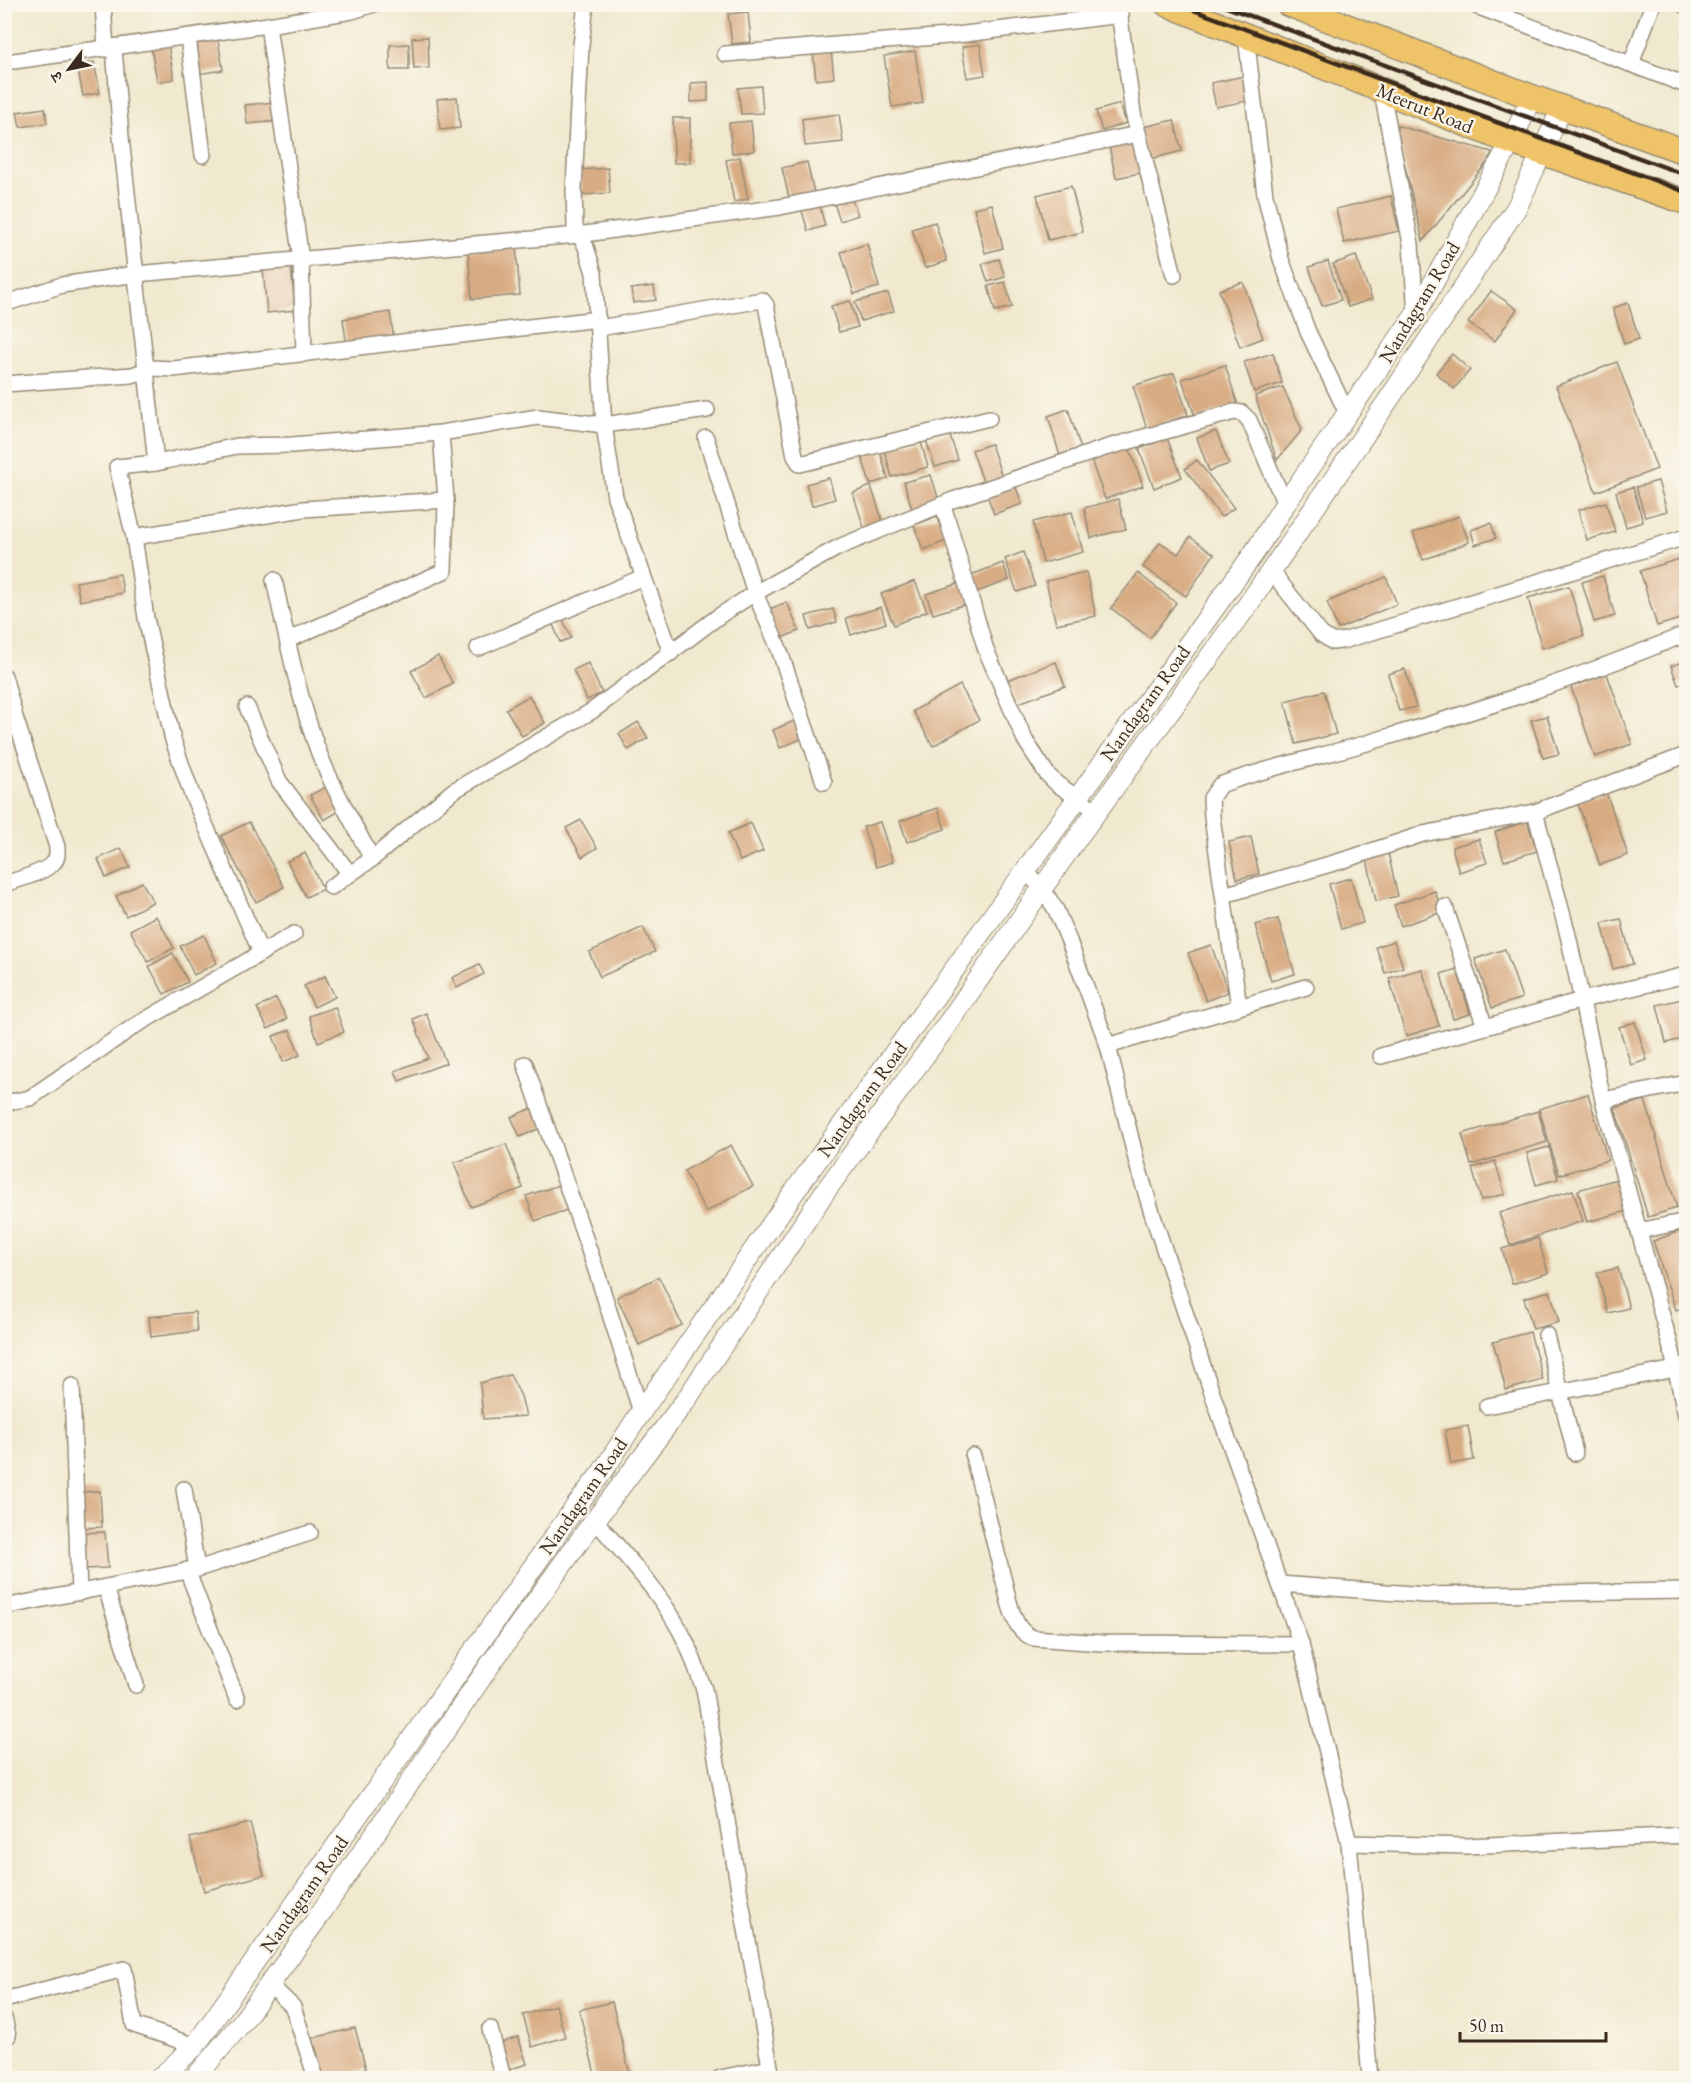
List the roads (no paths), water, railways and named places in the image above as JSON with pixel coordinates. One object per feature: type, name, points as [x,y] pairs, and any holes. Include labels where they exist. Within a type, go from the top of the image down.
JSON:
[{"type":"main road","name":"Meerut Road","points":[[1167,4],[1510,142],[1686,202]]},
{"type":"main road","points":[[1288,4],[1532,97],[1686,152]]},
{"type":"street","points":[[103,4],[110,48],[156,463]]},
{"type":"street","points":[[14,61],[268,25],[352,11],[374,4]]},
{"type":"street","points":[[586,4],[581,45],[574,218],[594,273],[604,425],[615,497],[671,653]]},
{"type":"street","points":[[1472,4],[1686,86]]},
{"type":"street","points":[[1631,64],[1653,4]]},
{"type":"street","points":[[725,54],[948,36],[1120,10],[1133,113],[1174,275]]},
{"type":"street","points":[[268,25],[301,260],[304,354]]},
{"type":"street","points":[[1246,36],[1265,195],[1281,259],[1308,332],[1347,413]]},
{"type":"street","points":[[188,37],[203,154]]},
{"type":"street","points":[[1382,92],[1411,244],[1416,314]]},
{"type":"street","name":"Nandagram Road","points":[[160,2079],[195,2046],[253,1966],[576,1506],[603,1472],[641,1412],[799,1185],[1254,553],[1285,504],[1416,314],[1510,142],[1532,97]]},
{"type":"street","name":"Nandagram Road","points":[[195,2079],[243,2021],[314,1923],[510,1638],[595,1520],[686,1400],[824,1193],[1271,571],[1517,207],[1562,108]]},
{"type":"street","points":[[4,304],[62,285],[136,274],[579,236],[780,207],[1138,134]]},
{"type":"street","points":[[4,384],[132,375],[153,368],[173,369],[598,323],[762,300],[766,305],[795,456],[800,464],[988,418]]},
{"type":"street","points":[[261,953],[191,792],[173,740],[146,618],[134,537],[117,467],[156,463],[237,446],[292,445],[441,433],[538,417],[604,425],[707,410]]},
{"type":"street","points":[[331,887],[372,859],[453,790],[592,711],[719,616],[755,593],[840,547],[943,505],[1106,448],[1234,412],[1242,413],[1249,420],[1285,504]]},
{"type":"street","points":[[288,640],[444,571],[446,500],[441,433]]},
{"type":"street","points":[[706,438],[755,593],[779,650],[824,783]]},
{"type":"street","points":[[134,537],[303,508],[446,500]]},
{"type":"street","points":[[943,505],[986,650],[1025,740],[1047,774],[1057,784],[1097,811]]},
{"type":"street","points":[[1271,571],[1321,634],[1333,642],[1686,537]]},
{"type":"street","points":[[478,648],[643,577]]},
{"type":"street","points":[[274,580],[300,691],[320,755],[372,859]]},
{"type":"street","points":[[1239,1007],[1211,798],[1220,784],[1463,713],[1633,656],[1686,634]]},
{"type":"street","points":[[4,676],[53,836],[57,857],[54,863],[45,869],[4,884]]},
{"type":"street","points":[[247,707],[279,781],[350,874]]},
{"type":"street","points":[[1224,895],[1423,834],[1535,812],[1686,755]]},
{"type":"street","points":[[1535,812],[1568,935],[1603,1100],[1639,1232],[1679,1351],[1675,1369],[1686,1416]]},
{"type":"street","points":[[1026,872],[1042,888],[1056,910],[1070,940],[1108,1047],[1138,1167],[1153,1216],[1214,1399],[1301,1644],[1349,1843],[1370,2079]]},
{"type":"street","points":[[1445,907],[1485,1028]]},
{"type":"street","points":[[4,1103],[30,1098],[133,1027],[294,934]]},
{"type":"street","points":[[1381,1056],[1582,1000],[1686,975]]},
{"type":"street","points":[[1108,1047],[1306,987]]},
{"type":"street","points":[[525,1064],[597,1273],[641,1412]]},
{"type":"street","points":[[1603,1100],[1686,1083]]},
{"type":"street","points":[[1639,1232],[1686,1221]]},
{"type":"street","points":[[730,1284],[753,1299]]},
{"type":"street","points":[[1546,1335],[1575,1452]]},
{"type":"street","points":[[1488,1406],[1675,1369]]},
{"type":"street","points":[[72,1386],[79,1593]]},
{"type":"street","points":[[973,1456],[1009,1602],[1017,1626],[1023,1634],[1033,1638],[1102,1644],[1301,1644]]},
{"type":"street","points":[[184,1489],[192,1570],[237,1699]]},
{"type":"street","points":[[595,1520],[649,1583],[670,1613],[687,1643],[704,1689],[771,2073],[720,2079]]},
{"type":"street","points":[[4,1607],[192,1570],[310,1533]]},
{"type":"street","points":[[1280,1584],[1425,1595],[1686,1591]]},
{"type":"street","points":[[106,1588],[136,1685]]},
{"type":"street","points":[[493,1625],[510,1638]]},
{"type":"street","points":[[397,1762],[416,1775]]},
{"type":"street","points":[[1349,1843],[1467,1846],[1686,1835]]},
{"type":"street","points":[[253,1966],[293,2007],[316,2079]]},
{"type":"street","points":[[4,2000],[124,1970],[135,2025],[195,2046]]},
{"type":"street","points":[[4,2018],[8,2036],[4,2036]]},
{"type":"street","points":[[490,2029],[503,2079]]},
{"type":"railway","points":[[1177,4],[1686,192]]},
{"type":"railway","points":[[1218,4],[1686,175]]}]
